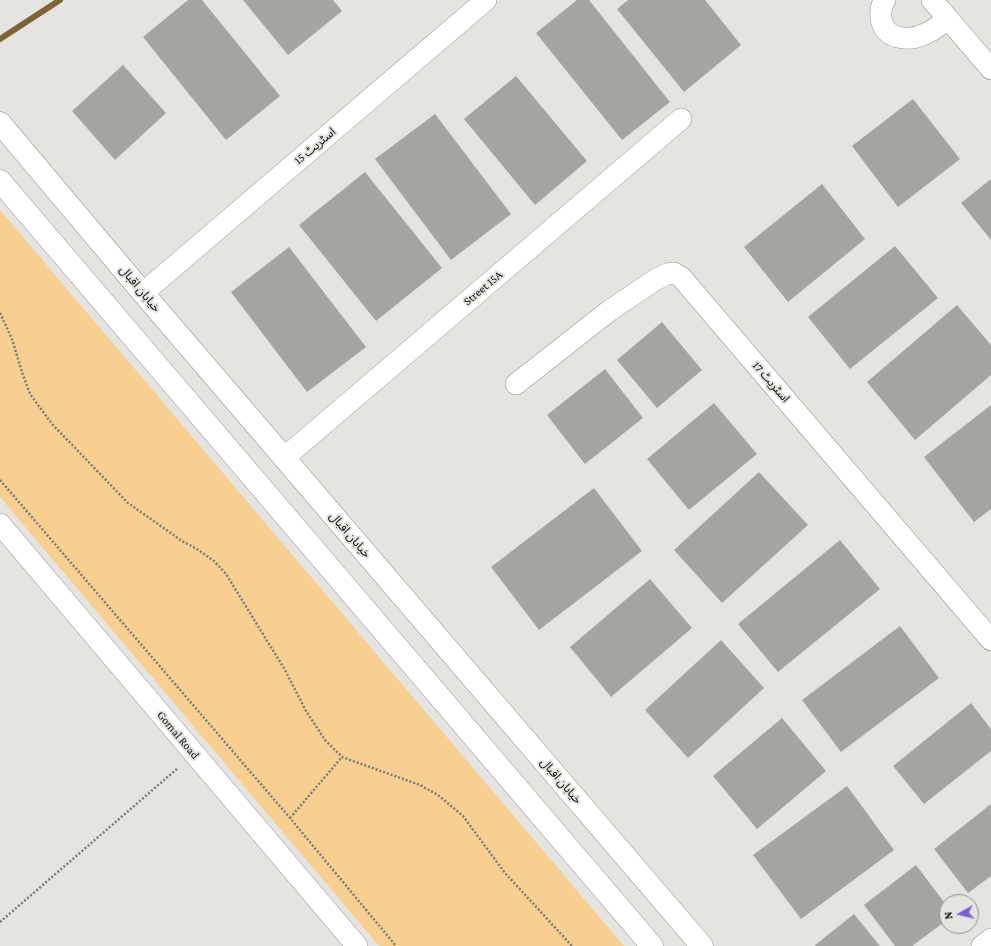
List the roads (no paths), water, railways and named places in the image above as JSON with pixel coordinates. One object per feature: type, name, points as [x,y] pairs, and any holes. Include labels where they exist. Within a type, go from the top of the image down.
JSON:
[{"type":"main road","name":"خیابان اقبال","points":[[0,123],[143,293],[702,946]]},
{"type":"main road","points":[[0,181],[652,946]]},
{"type":"street","name":"اسٹریٹ 15","points":[[143,293],[486,0]]},
{"type":"street","points":[[885,0],[881,8],[881,23],[885,30],[895,37],[905,38],[924,35],[941,24],[947,18]]},
{"type":"street","points":[[932,0],[991,69]]},
{"type":"street","name":"Street 15A","points":[[284,458],[681,119]]},
{"type":"street","name":"اسٹریٹ 17","points":[[516,384],[609,311],[655,280],[666,274],[674,273],[681,277],[991,640]]},
{"type":"street","name":"Gomal Road","points":[[0,524],[357,946]]},
{"type":"street","points":[[982,946],[991,939]]},
{"type":"waterway","points":[[0,39],[60,0]]}]
